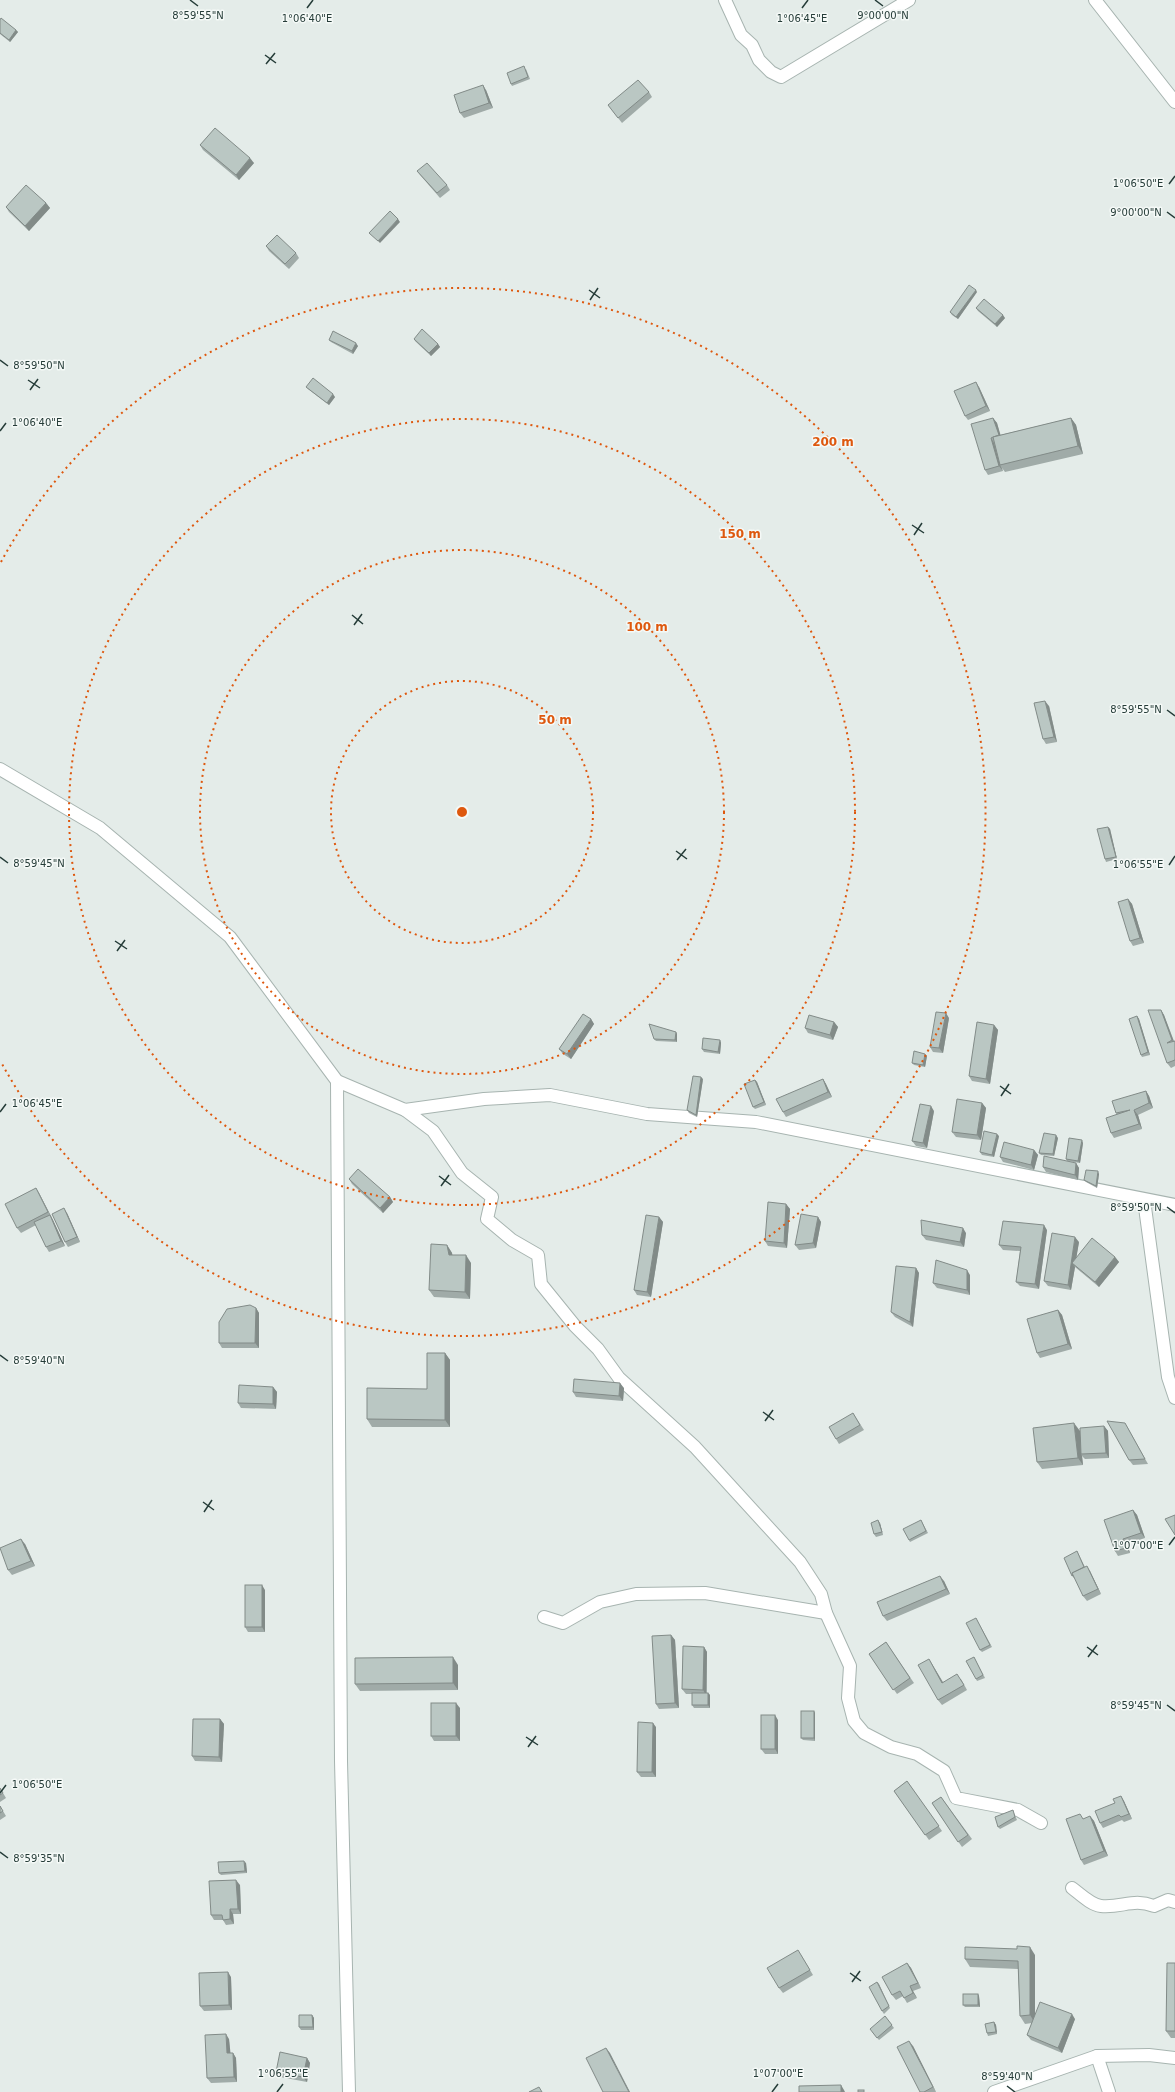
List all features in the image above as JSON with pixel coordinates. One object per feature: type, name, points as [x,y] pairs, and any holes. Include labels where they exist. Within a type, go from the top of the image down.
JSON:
[{"type":"street","points":[[725,0],[741,35],[752,45],[759,60],[771,72],[781,77],[909,0]]},
{"type":"street","points":[[1096,0],[1175,102]]},
{"type":"street","points":[[0,769],[100,828],[230,937],[337,1081],[405,1110],[433,1131],[462,1173],[492,1197],[487,1219],[512,1240],[538,1255],[541,1284],[575,1326],[598,1349],[619,1378],[695,1446],[800,1562],[821,1594],[826,1613],[850,1666],[848,1698],[854,1721],[864,1733],[891,1746],[917,1754],[944,1771],[956,1798],[1018,1810],[1041,1823]]},
{"type":"street","points":[[337,1081],[341,1761],[350,2092]]},
{"type":"street","points":[[405,1110],[484,1099],[550,1096],[647,1114],[756,1122],[1175,1205]]},
{"type":"street","points":[[1144,1200],[1168,1377],[1175,1398]]},
{"type":"street","points":[[544,1617],[563,1623],[600,1602],[636,1594],[705,1593],[826,1613]]},
{"type":"street","points":[[1072,1888],[1090,1902],[1100,1906],[1143,1902],[1154,1906],[1168,1900],[1175,1902]]},
{"type":"street","points":[[994,2092],[1097,2056],[1149,2055],[1175,2058]]},
{"type":"street","points":[[1097,2056],[1109,2092]]},
{"type":"building","points":[[1,18],[16,30],[9,40],[0,33]]},
{"type":"building","points":[[524,66],[528,77],[511,84],[507,73]]},
{"type":"building","points":[[638,80],[649,92],[618,118],[608,105]]},
{"type":"building","points":[[483,85],[489,103],[460,113],[454,95]]},
{"type":"building","points":[[215,128],[250,158],[236,175],[200,145]]},
{"type":"building","points":[[427,163],[447,185],[437,193],[417,171]]},
{"type":"building","points":[[26,185],[46,203],[25,226],[6,207]]},
{"type":"building","points":[[390,211],[398,219],[378,241],[369,233]]},
{"type":"building","points":[[277,235],[296,253],[285,264],[266,246]]},
{"type":"building","points":[[969,285],[976,290],[956,317],[950,312]]},
{"type":"building","points":[[984,299],[1003,315],[995,324],[976,308]]},
{"type":"building","points":[[422,329],[438,344],[429,353],[414,339]]},
{"type":"building","points":[[333,331],[356,343],[352,351],[329,340]]},
{"type":"building","points":[[313,378],[333,394],[327,403],[306,387]]},
{"type":"building","points":[[976,382],[986,406],[965,416],[954,391]]},
{"type":"building","points":[[993,418],[999,435],[991,438],[999,466],[985,470],[971,424]]},
{"type":"building","points":[[1071,418],[1078,446],[1000,465],[993,437]]},
{"type":"building","points":[[1045,701],[1054,737],[1043,739],[1034,703]]},
{"type":"building","points":[[1108,827],[1116,857],[1105,859],[1097,829]]},
{"type":"building","points":[[1128,899],[1140,938],[1130,941],[1118,902]]},
{"type":"building","points":[[1148,1010],[1161,1010],[1172,1040],[1167,1043],[1175,1041],[1175,1060],[1167,1063]]},
{"type":"building","points":[[936,1012],[946,1013],[939,1048],[930,1047]]},
{"type":"building","points":[[583,1014],[591,1019],[567,1054],[559,1049]]},
{"type":"building","points":[[809,1015],[834,1022],[830,1035],[805,1028]]},
{"type":"building","points":[[1137,1016],[1148,1052],[1141,1055],[1129,1019]]},
{"type":"building","points":[[977,1022],[994,1025],[986,1079],[969,1076]]},
{"type":"building","points":[[649,1024],[676,1032],[675,1040],[654,1039]]},
{"type":"building","points":[[703,1038],[720,1040],[718,1052],[702,1049]]},
{"type":"building","points":[[914,1051],[925,1054],[923,1065],[912,1063]]},
{"type":"building","points":[[693,1076],[701,1077],[696,1115],[687,1110]]},
{"type":"building","points":[[823,1079],[828,1092],[783,1112],[776,1099]]},
{"type":"building","points":[[755,1080],[764,1102],[753,1107],[744,1084]]},
{"type":"building","points":[[1146,1091],[1149,1103],[1134,1110],[1139,1124],[1111,1133],[1106,1118],[1130,1110],[1116,1113],[1112,1101]]},
{"type":"building","points":[[957,1099],[982,1103],[977,1135],[952,1132]]},
{"type":"building","points":[[920,1104],[931,1106],[923,1143],[912,1141]]},
{"type":"building","points":[[984,1131],[997,1134],[992,1155],[980,1152]]},
{"type":"building","points":[[1044,1133],[1056,1135],[1053,1154],[1039,1153]]},
{"type":"building","points":[[1069,1138],[1082,1140],[1078,1161],[1066,1159]]},
{"type":"building","points":[[1004,1142],[1034,1150],[1031,1165],[1000,1157]]},
{"type":"building","points":[[1044,1156],[1076,1163],[1075,1175],[1043,1167]]},
{"type":"building","points":[[358,1169],[390,1197],[380,1208],[349,1179]]},
{"type":"building","points":[[1086,1170],[1098,1171],[1096,1186],[1084,1180]]},
{"type":"building","points":[[36,1188],[48,1212],[17,1228],[5,1204]]},
{"type":"building","points":[[768,1202],[786,1204],[784,1243],[765,1241]]},
{"type":"building","points":[[64,1208],[77,1237],[65,1242],[52,1214]]},
{"type":"building","points":[[801,1214],[818,1217],[813,1243],[795,1245]]},
{"type":"building","points":[[50,1215],[61,1241],[46,1247],[34,1222]]},
{"type":"building","points":[[646,1215],[659,1217],[647,1292],[634,1290]]},
{"type":"building","points":[[921,1220],[963,1228],[960,1242],[922,1235]]},
{"type":"building","points":[[1003,1221],[1044,1225],[1035,1284],[1016,1282],[1021,1247],[999,1245]]},
{"type":"building","points":[[1052,1233],[1075,1237],[1068,1285],[1044,1281]]},
{"type":"building","points":[[1092,1238],[1115,1257],[1095,1282],[1072,1263]]},
{"type":"building","points":[[431,1244],[447,1245],[449,1255],[466,1255],[465,1292],[429,1290]]},
{"type":"building","points":[[936,1260],[967,1270],[967,1290],[933,1283]]},
{"type":"building","points":[[896,1266],[916,1268],[910,1322],[891,1312]]},
{"type":"building","points":[[250,1305],[256,1308],[255,1343],[219,1343],[219,1322],[227,1309]]},
{"type":"building","points":[[1058,1310],[1068,1344],[1037,1353],[1027,1319]]},
{"type":"building","points":[[427,1353],[445,1353],[445,1420],[367,1419],[367,1388],[427,1389]]},
{"type":"building","points":[[574,1379],[620,1383],[619,1396],[573,1392]]},
{"type":"building","points":[[239,1385],[273,1387],[273,1404],[238,1403]]},
{"type":"building","points":[[853,1413],[860,1425],[836,1439],[829,1427]]},
{"type":"building","points":[[1107,1421],[1125,1423],[1145,1459],[1129,1460]]},
{"type":"building","points":[[1074,1423],[1078,1458],[1037,1462],[1033,1428]]},
{"type":"building","points":[[1104,1426],[1106,1453],[1081,1454],[1080,1428]]},
{"type":"building","points":[[1133,1510],[1141,1533],[1123,1539],[1126,1548],[1115,1551],[1104,1520]]},
{"type":"building","points":[[1175,1515],[1175,1535],[1165,1519]]},
{"type":"building","points":[[878,1520],[882,1532],[874,1534],[871,1523]]},
{"type":"building","points":[[921,1520],[926,1531],[909,1540],[903,1529]]},
{"type":"building","points":[[21,1539],[31,1561],[8,1570],[0,1548]]},
{"type":"building","points":[[1077,1551],[1084,1567],[1072,1573],[1072,1576],[1064,1558]]},
{"type":"building","points":[[1087,1566],[1098,1589],[1083,1596],[1072,1573]]},
{"type":"building","points":[[940,1576],[946,1589],[883,1616],[877,1602]]},
{"type":"building","points":[[245,1585],[262,1585],[262,1627],[245,1627]]},
{"type":"building","points":[[976,1618],[990,1645],[980,1650],[966,1623]]},
{"type":"building","points":[[671,1635],[675,1703],[656,1704],[652,1636]]},
{"type":"building","points":[[886,1642],[910,1678],[893,1690],[869,1654]]},
{"type":"building","points":[[683,1646],[704,1647],[703,1690],[682,1689]]},
{"type":"building","points":[[453,1657],[453,1683],[355,1684],[355,1658]]},
{"type":"building","points":[[974,1657],[983,1675],[976,1679],[966,1661]]},
{"type":"building","points":[[929,1659],[942,1683],[957,1674],[964,1685],[938,1700],[918,1665]]},
{"type":"building","points":[[692,1693],[708,1693],[708,1705],[692,1705]]},
{"type":"building","points":[[431,1703],[456,1703],[456,1736],[431,1736]]},
{"type":"building","points":[[801,1711],[814,1711],[814,1738],[801,1738]]},
{"type":"building","points":[[761,1715],[775,1715],[775,1749],[761,1749]]},
{"type":"building","points":[[193,1719],[220,1719],[219,1757],[192,1756]]},
{"type":"building","points":[[638,1722],[653,1723],[652,1772],[637,1772]]},
{"type":"building","points":[[907,1781],[939,1826],[925,1835],[894,1791]]},
{"type":"building","points":[[0,1788],[3,1793],[0,1795]]},
{"type":"building","points":[[1121,1796],[1129,1814],[1121,1817],[1119,1815],[1100,1823],[1095,1811],[1115,1803],[1113,1799]]},
{"type":"building","points":[[941,1797],[968,1835],[958,1842],[932,1803]]},
{"type":"building","points":[[0,1806],[3,1811],[0,1813]]},
{"type":"building","points":[[1013,1810],[1015,1817],[998,1827],[995,1817]]},
{"type":"building","points":[[1080,1814],[1083,1819],[1090,1816],[1104,1851],[1081,1860],[1066,1819]]},
{"type":"building","points":[[244,1861],[245,1871],[219,1873],[218,1862]]},
{"type":"building","points":[[236,1880],[238,1909],[230,1909],[230,1919],[223,1920],[222,1915],[211,1915],[209,1881]]},
{"type":"building","points":[[1017,1946],[1030,1947],[1030,2015],[1020,2016],[1018,1961],[965,1959],[965,1947],[1017,1949]]},
{"type":"building","points":[[798,1950],[810,1970],[779,1988],[767,1968]]},
{"type":"building","points":[[907,1963],[918,1983],[910,1986],[913,1993],[904,1998],[900,1991],[892,1995],[882,1977]]},
{"type":"building","points":[[1167,1963],[1175,1963],[1175,2031],[1166,2031]]},
{"type":"building","points":[[228,1972],[229,2005],[200,2006],[199,1973]]},
{"type":"building","points":[[877,1982],[889,2006],[882,2011],[869,1987]]},
{"type":"building","points":[[963,1994],[978,1994],[978,2005],[963,2005]]},
{"type":"building","points":[[1040,2002],[1072,2014],[1058,2048],[1027,2035]]},
{"type":"building","points":[[299,2015],[312,2015],[313,2027],[299,2027]]},
{"type":"building","points":[[885,2016],[892,2025],[877,2038],[870,2029]]},
{"type":"building","points":[[994,2022],[996,2032],[987,2033],[985,2024]]},
{"type":"building","points":[[226,2034],[227,2053],[233,2053],[234,2077],[207,2078],[205,2035]]},
{"type":"building","points":[[909,2041],[933,2087],[924,2092],[920,2092],[897,2047]]},
{"type":"building","points":[[606,2048],[629,2092],[603,2092],[586,2058]]},
{"type":"building","points":[[280,2052],[307,2058],[303,2077],[276,2072]]},
{"type":"building","points":[[841,2085],[841,2092],[799,2092],[799,2086]]},
{"type":"building","points":[[539,2087],[542,2092],[529,2092]]},
{"type":"building","points":[[858,2090],[864,2090],[864,2092],[858,2092]]}]
